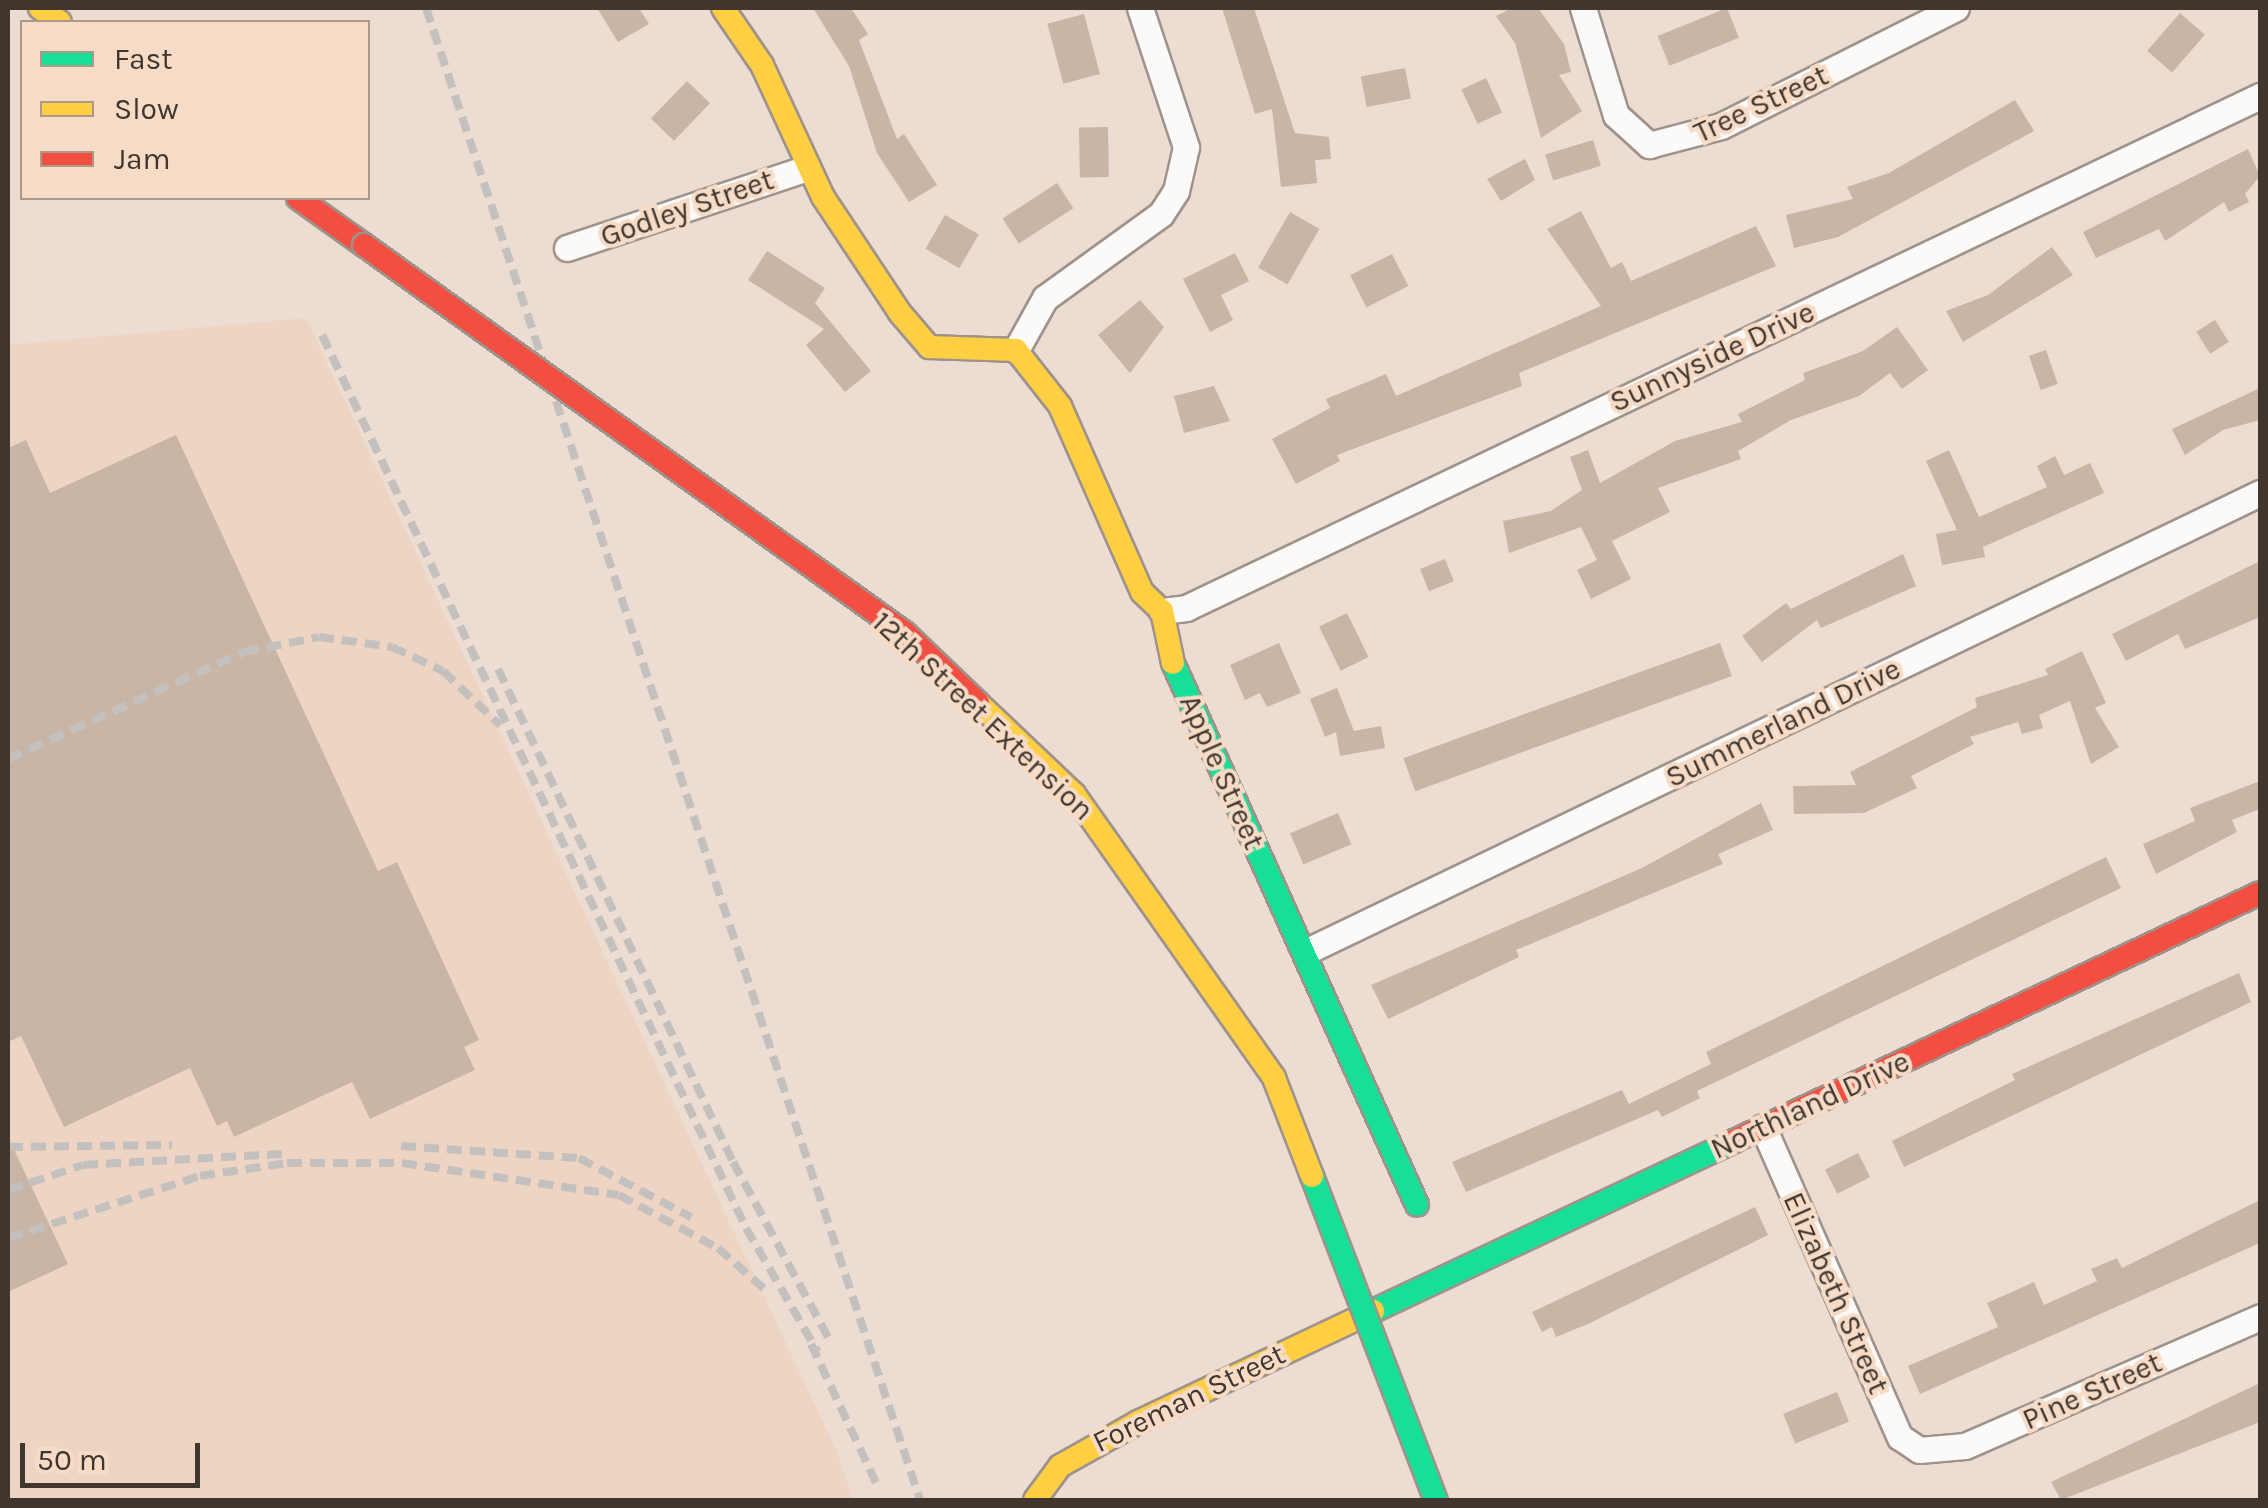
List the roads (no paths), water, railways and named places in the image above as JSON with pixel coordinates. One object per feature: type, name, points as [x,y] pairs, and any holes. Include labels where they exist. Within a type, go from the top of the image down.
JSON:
[{"type":"street","points":[[723,8],[762,65],[807,168],[930,347],[1016,350],[1045,298],[1152,221],[1176,191],[1186,147],[1140,8]]},
{"type":"street","name":"Tree Street","points":[[1583,8],[1616,115],[1649,144],[1721,126],[1956,8]]},
{"type":"street","name":"Sunnyside Drive","points":[[1162,611],[1186,608],[2260,96]]},
{"type":"street","name":"Godley Street","points":[[566,248],[807,168]]},
{"type":"street","name":"12th Street Extension","points":[[301,200],[905,633],[1074,794],[1274,1078],[1360,1316],[1436,1500]]},
{"type":"street","name":"Apple Street","points":[[1016,350],[1060,406],[1142,592],[1162,611],[1173,663],[1417,1205]]},
{"type":"street","name":"Summerland Drive","points":[[1305,952],[2260,493]]},
{"type":"street","name":"Northland Drive","points":[[1360,1316],[2260,894]]},
{"type":"street","name":"Elizabeth Street","points":[[1762,1127],[1900,1436],[1920,1450]]},
{"type":"street","name":"Foreman Street","points":[[1040,1491],[1078,1452],[1360,1316]]},
{"type":"street","name":"Pine Street","points":[[1920,1450],[1965,1446],[2260,1317]]},
{"type":"railway","points":[[426,8],[920,1500]]},
{"type":"railway","points":[[322,335],[746,1228],[818,1352]]},
{"type":"railway","points":[[8,759],[244,652],[319,637],[392,647],[443,671],[500,725]]},
{"type":"railway","points":[[498,669],[733,1162],[830,1341]]},
{"type":"railway","points":[[8,1147],[172,1145]]},
{"type":"railway","points":[[401,1146],[579,1158],[691,1217]]},
{"type":"railway","points":[[8,1190],[83,1165],[282,1154]]},
{"type":"railway","points":[[8,1238],[200,1176],[287,1163],[402,1163],[619,1195],[718,1248],[770,1294]]},
{"type":"railway","points":[[811,1344],[879,1489]]}]
